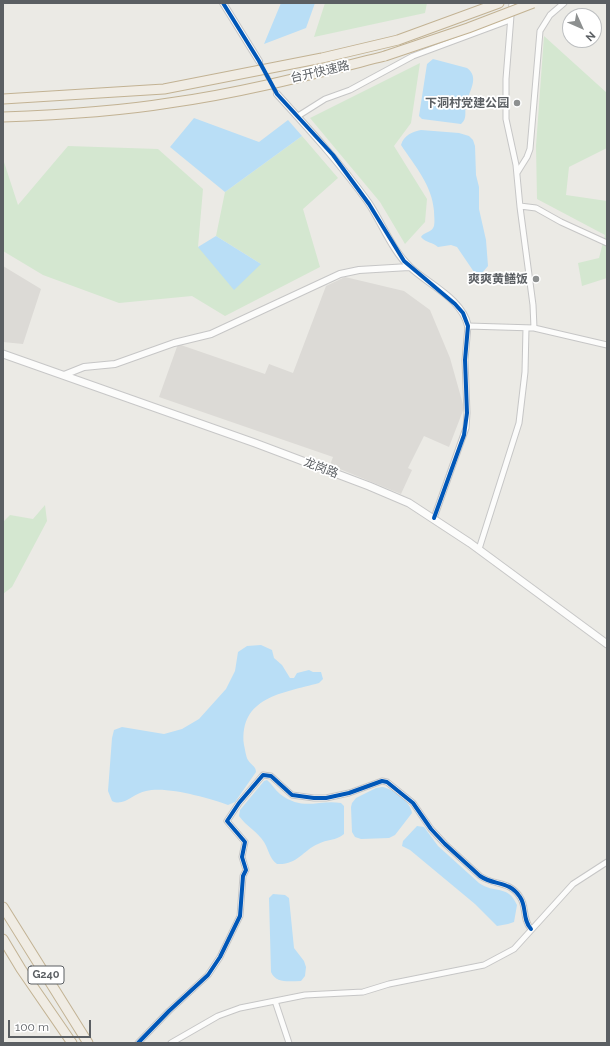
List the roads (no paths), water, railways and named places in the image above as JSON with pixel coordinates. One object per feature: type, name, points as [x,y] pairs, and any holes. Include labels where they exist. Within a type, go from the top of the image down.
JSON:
[{"type":"highway","name":"台开快速路","points":[[3,99],[164,89],[322,58],[379,44],[412,35],[499,3]]},
{"type":"highway","name":"台开快速路","points":[[3,117],[169,104],[234,92],[385,56],[468,28],[533,3]]},
{"type":"highway","name":"G240","points":[[3,907],[88,1043]]},
{"type":"highway","name":"G240","points":[[3,939],[20,969],[72,1043]]},
{"type":"main road","name":"龙岗路","points":[[3,354],[369,486],[408,503],[434,518],[479,549],[607,644]]},
{"type":"street","points":[[223,3],[259,61]]},
{"type":"street","points":[[512,3],[505,114],[517,173],[533,305],[534,328]]},
{"type":"street","points":[[517,173],[530,149],[540,31],[550,15],[564,3]]},
{"type":"street","points":[[298,116],[325,99],[350,90],[414,56],[510,20]]},
{"type":"street","points":[[277,94],[333,155],[358,188],[386,231],[398,254],[410,267],[455,304],[463,313],[468,326],[465,360],[467,412],[466,428],[434,518]]},
{"type":"street","points":[[520,206],[536,208],[561,222],[607,243]]},
{"type":"street","points":[[64,375],[84,366],[115,364],[174,343],[211,334],[340,274],[366,269],[410,267]]},
{"type":"street","points":[[468,326],[534,328],[607,345]]},
{"type":"street","points":[[479,549],[519,423],[525,372],[526,328]]},
{"type":"street","points":[[138,1043],[169,1011],[208,975],[236,926],[240,916],[243,876],[246,870],[242,857],[245,845],[244,840],[227,821],[239,803],[263,775],[271,776],[292,795],[314,798],[326,798],[349,793],[382,781],[390,783],[413,803],[431,829],[445,844],[480,876],[505,884],[514,890],[522,899],[524,918],[531,929]]},
{"type":"street","points":[[171,1043],[218,1016],[232,1010],[305,995],[362,992],[389,984],[484,965],[514,948],[573,884],[607,862]]},
{"type":"street","points":[[275,1001],[289,1043]]},
{"type":"water","points":[[281,3],[315,3],[306,28],[264,44]]},
{"type":"water","points":[[433,59],[467,68],[473,76],[472,85],[465,106],[465,117],[461,124],[422,119],[419,116],[427,64]]},
{"type":"water","points":[[194,118],[259,142],[288,120],[302,136],[225,192],[170,147]]},
{"type":"water","points":[[421,130],[459,133],[469,136],[473,140],[475,146],[476,175],[479,187],[479,209],[486,240],[488,266],[482,273],[474,272],[457,247],[451,245],[438,247],[421,237],[434,226],[433,202],[422,176],[401,145],[409,134]]},
{"type":"water","points":[[216,236],[261,264],[234,290],[198,247]]},
{"type":"water","points":[[261,645],[272,650],[274,658],[282,665],[290,678],[294,678],[297,673],[309,670],[313,672],[321,672],[323,679],[319,683],[278,694],[266,700],[256,707],[249,716],[244,729],[244,745],[247,759],[254,767],[256,772],[235,802],[228,805],[210,799],[165,790],[146,791],[125,801],[112,801],[108,791],[112,738],[114,730],[122,727],[164,734],[182,729],[199,719],[226,689],[235,671],[238,652],[247,646]]},
{"type":"water","points":[[267,780],[280,794],[296,802],[304,804],[325,802],[341,803],[344,806],[344,834],[338,838],[318,844],[290,862],[277,864],[274,862],[261,838],[239,816],[240,810],[264,781]]},
{"type":"water","points":[[382,787],[391,790],[405,800],[412,813],[395,835],[389,838],[361,839],[355,837],[352,832],[352,803],[356,798],[376,788]]},
{"type":"water","points":[[417,826],[424,827],[438,846],[479,883],[509,894],[517,905],[514,922],[497,926],[475,904],[410,850],[402,846],[403,841]]},
{"type":"water","points":[[273,894],[285,895],[289,898],[294,948],[304,961],[306,967],[305,976],[301,981],[280,980],[273,976],[271,972],[269,898]]},
{"type":"tunnel","points":[[259,61],[277,94]]},
{"type":"place","name":"下洞村党建公园","points":[[517,103]]},
{"type":"place","name":"爽爽黄鳝饭","points":[[536,279]]}]
